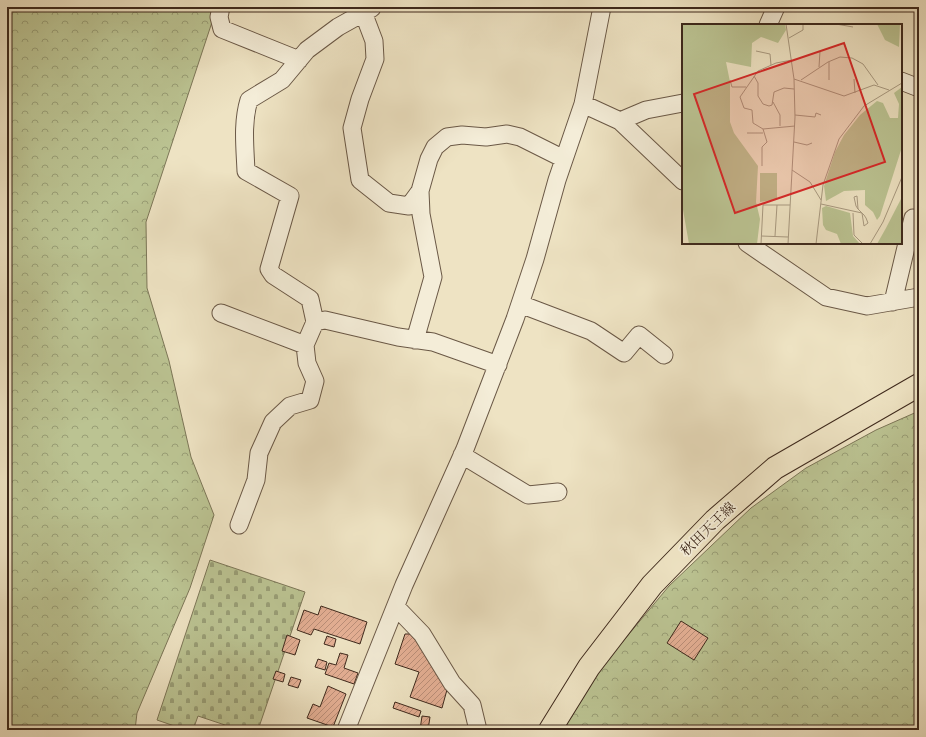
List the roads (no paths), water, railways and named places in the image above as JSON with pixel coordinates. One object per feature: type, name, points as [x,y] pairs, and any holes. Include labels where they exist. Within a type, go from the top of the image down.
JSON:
[{"type":"main road","name":"秋田天王線","points":[[550,730],[589,667],[652,585],[715,520],[775,468],[919,385]]},
{"type":"street","points":[[222,7],[219,17],[222,28],[299,60]]},
{"type":"street","points":[[346,730],[396,607],[462,455],[498,365],[520,304],[564,159],[583,104],[602,7]]},
{"type":"street","points":[[768,24],[776,7]]},
{"type":"street","points":[[238,525],[256,480],[259,453],[273,422],[290,406],[310,400],[315,381],[307,363],[305,345],[316,322],[310,299],[273,275],[269,269],[290,196],[246,171],[244,129],[249,100],[282,80],[313,46],[368,10],[374,41],[375,59],[360,99],[352,128],[360,180],[389,203],[409,206],[420,191]]},
{"type":"street","points":[[902,81],[919,88]]},
{"type":"street","points":[[620,121],[646,110],[682,103]]},
{"type":"street","points":[[583,104],[620,121],[682,180]]},
{"type":"street","points":[[415,340],[433,277],[421,214],[420,191],[429,159],[435,147],[447,137],[462,135],[486,137],[506,134],[520,137],[564,159]]},
{"type":"street","points":[[893,302],[912,218]]},
{"type":"street","points":[[749,244],[826,296],[866,306],[919,297]]},
{"type":"street","points":[[520,304],[590,331],[624,353],[639,335],[664,355]]},
{"type":"street","points":[[221,313],[305,345]]},
{"type":"street","points":[[316,322],[325,320],[415,340],[433,342],[498,365]]},
{"type":"street","points":[[462,455],[528,495],[558,492]]},
{"type":"street","points":[[396,607],[422,634],[452,683],[472,705],[478,730]]}]
